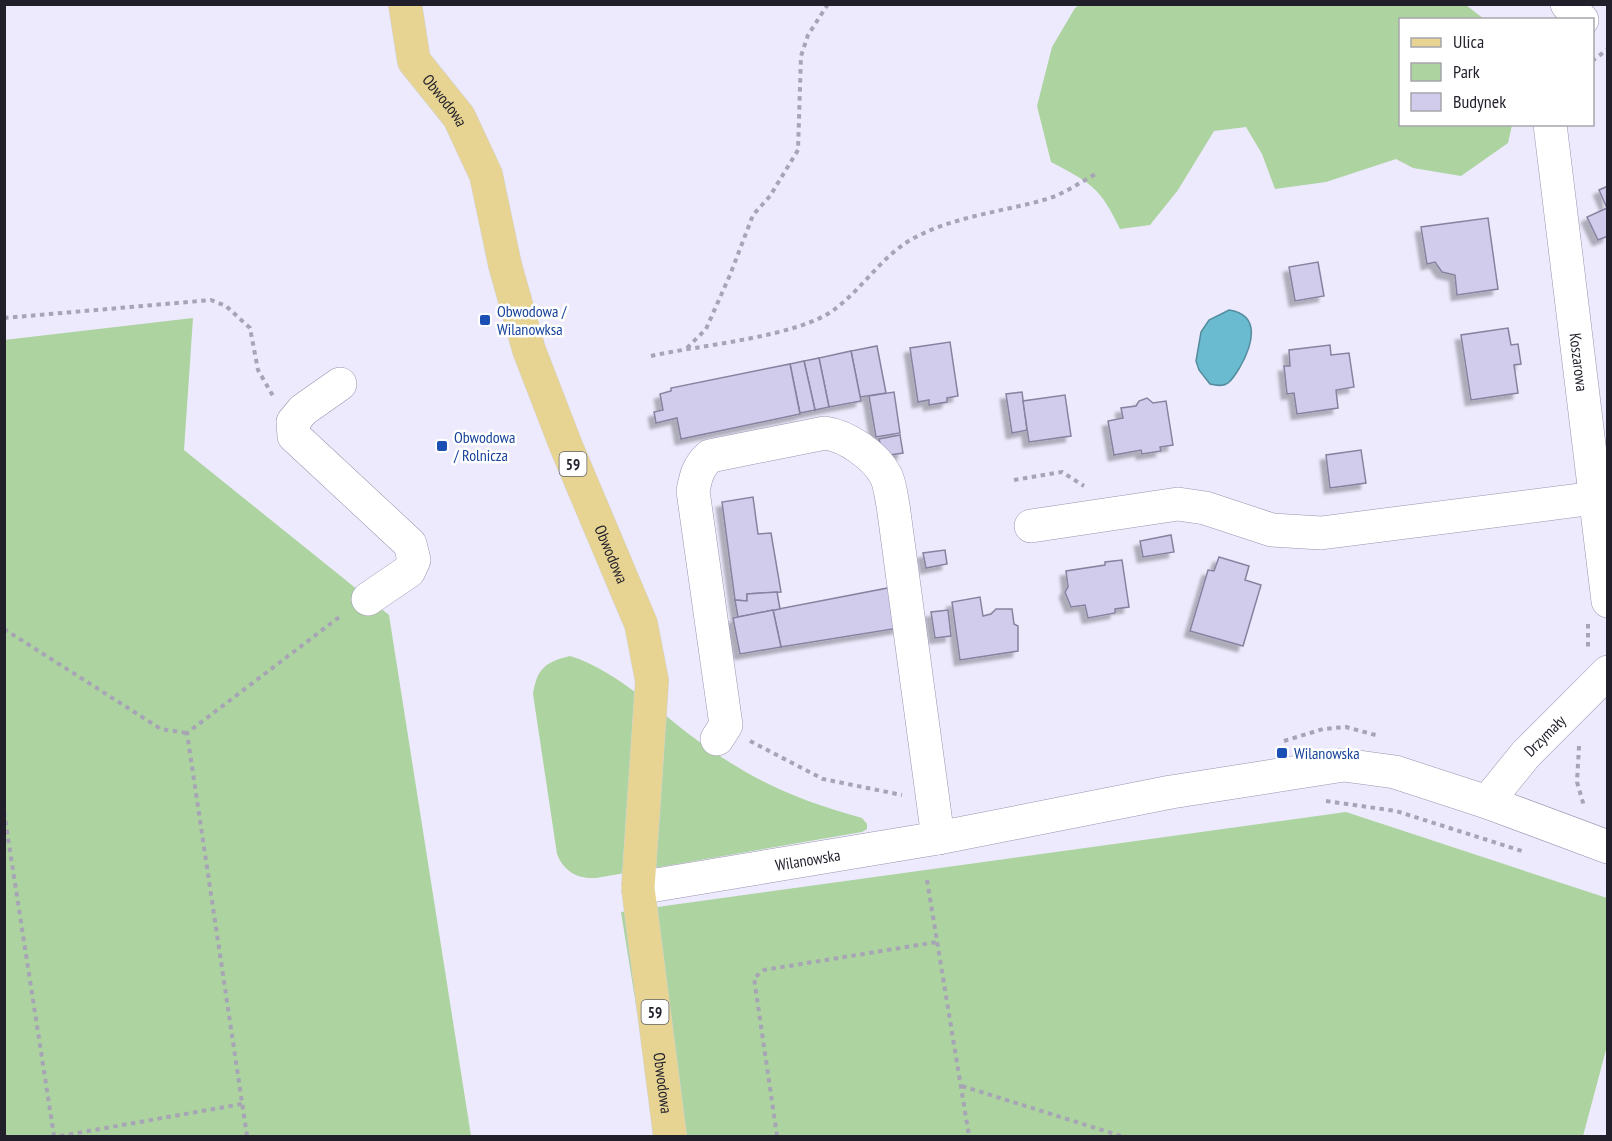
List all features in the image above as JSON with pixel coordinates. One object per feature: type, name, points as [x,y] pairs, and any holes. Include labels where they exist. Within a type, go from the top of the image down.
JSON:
[{"type":"main road","name":"Obwodowa","points":[[405,4],[414,61],[459,117],[486,175],[505,265],[530,350],[566,446],[641,624],[648,650],[652,681],[638,888],[670,1137]]},
{"type":"street","points":[[1567,4],[1580,18]]},
{"type":"street","name":"Koszarowa","points":[[1550,126],[1595,498],[1597,608]]},
{"type":"street","points":[[340,384],[303,410],[293,422],[294,436],[410,543],[414,560],[409,571],[368,599]]},
{"type":"street","points":[[722,732],[693,491],[697,474],[702,463],[710,456],[825,433],[841,435],[874,461],[886,476],[889,486],[938,838]]},
{"type":"street","points":[[1031,526],[1178,504],[1205,508],[1272,530],[1321,533],[1595,498]]},
{"type":"street","name":"Drzymały","points":[[1487,802],[1597,664]]},
{"type":"street","name":"Wilanowska","points":[[638,888],[938,838],[1171,792],[1344,765],[1395,772],[1487,802],[1608,847]]},
{"type":"path","points":[[686,348],[706,329],[753,215],[770,196],[798,150],[801,56],[808,35],[828,4]]},
{"type":"path","points":[[651,356],[780,331],[812,322],[834,310],[864,284],[885,258],[913,239],[963,219],[1050,198],[1096,174]]},
{"type":"path","points":[[4,318],[211,300],[226,306],[250,328],[258,369],[279,406],[293,422]]},
{"type":"path","points":[[4,629],[161,729],[187,733],[345,613],[368,599]]},
{"type":"path","points":[[1597,608],[1589,645],[1597,664]]},
{"type":"path","points":[[1281,741],[1323,729],[1346,727],[1381,737]]},
{"type":"path","points":[[722,732],[823,779],[895,794],[931,798]]},
{"type":"path","points":[[187,733],[247,1137]]},
{"type":"path","points":[[1581,737],[1576,757],[1577,782],[1587,812]]},
{"type":"path","points":[[1317,801],[1396,811],[1530,853]]},
{"type":"path","points":[[4,812],[54,1137]]},
{"type":"path","points":[[927,880],[969,1137]]},
{"type":"path","points":[[777,1137],[753,978],[764,970],[937,942]]},
{"type":"path","points":[[962,1086],[1121,1137]]},
{"type":"path","points":[[60,1137],[242,1104]]},
{"type":"green space","points":[[1080,5],[1466,5],[1483,18],[1399,18],[1399,126],[1512,126],[1508,143],[1461,176],[1413,168],[1396,159],[1326,182],[1275,189],[1262,154],[1246,127],[1214,131],[1178,190],[1150,225],[1120,229],[1106,204],[1093,188],[1076,175],[1051,162],[1037,106],[1052,47],[1075,8]]},
{"type":"green space","points":[[193,318],[184,450],[389,615],[471,1136],[5,1136],[4,340]]},
{"type":"green space","points":[[570,656],[588,663],[625,685],[695,738],[747,773],[783,791],[862,818],[867,824],[867,829],[862,832],[596,878],[572,873],[557,854],[533,694],[537,678],[544,668],[554,661]]},
{"type":"green space","points":[[1346,812],[1607,898],[1607,1046],[1583,1136],[657,1136],[621,912]]},
{"type":"water","points":[[1229,310],[1246,318],[1250,325],[1248,350],[1230,381],[1222,385],[1210,384],[1199,370],[1196,361],[1201,332],[1209,320]]},
{"type":"building","points":[[1608,186],[1608,236],[1598,240],[1587,217],[1607,208],[1599,190]]},
{"type":"building","points":[[1488,218],[1498,289],[1457,295],[1455,275],[1442,272],[1435,262],[1427,264],[1421,227]]},
{"type":"building","points":[[1318,262],[1324,296],[1295,301],[1289,267]]},
{"type":"building","points":[[1508,328],[1511,345],[1518,344],[1521,364],[1514,365],[1518,393],[1471,400],[1461,335]]},
{"type":"building","points":[[950,342],[958,396],[947,398],[947,402],[929,405],[929,400],[918,402],[910,348]]},
{"type":"building","points":[[1330,345],[1331,355],[1349,353],[1354,387],[1336,390],[1338,408],[1297,414],[1294,393],[1287,394],[1284,366],[1290,366],[1289,350]]},
{"type":"building","points":[[877,346],[886,393],[860,397],[851,351]]},
{"type":"building","points":[[851,351],[861,401],[829,407],[819,358]]},
{"type":"building","points":[[819,358],[829,407],[815,410],[804,361]]},
{"type":"building","points":[[804,361],[815,410],[800,413],[790,364]]},
{"type":"building","points":[[790,364],[800,414],[681,439],[677,418],[656,423],[654,412],[663,410],[660,394],[671,391],[671,388]]},
{"type":"building","points":[[894,392],[900,433],[876,437],[869,396]]},
{"type":"building","points":[[1022,392],[1027,430],[1012,433],[1006,394]]},
{"type":"building","points":[[1065,395],[1071,436],[1029,442],[1023,401]]},
{"type":"building","points":[[1147,398],[1153,403],[1166,401],[1173,445],[1160,447],[1161,451],[1142,454],[1141,450],[1114,455],[1108,421],[1123,418],[1121,408],[1136,406],[1139,401]]},
{"type":"building","points":[[900,435],[903,453],[883,456],[879,439]]},
{"type":"building","points":[[1361,450],[1366,483],[1330,488],[1326,455]]},
{"type":"building","points":[[753,497],[758,534],[771,533],[781,592],[747,594],[747,601],[735,600],[722,502]]},
{"type":"building","points":[[1171,535],[1174,552],[1143,557],[1140,541]]},
{"type":"building","points":[[945,550],[947,564],[926,568],[923,553]]},
{"type":"building","points":[[1219,557],[1249,566],[1245,580],[1261,585],[1243,646],[1190,631],[1208,570],[1214,571]]},
{"type":"building","points":[[1122,560],[1129,607],[1115,609],[1115,613],[1088,618],[1085,605],[1071,607],[1065,592],[1068,587],[1066,571]]},
{"type":"building","points":[[893,587],[899,628],[781,647],[773,610]]},
{"type":"building","points":[[777,592],[780,609],[738,617],[735,600],[747,601],[747,594]]},
{"type":"building","points":[[980,597],[983,616],[991,614],[996,609],[1012,609],[1014,624],[1018,626],[1018,651],[960,660],[952,602]]},
{"type":"building","points":[[773,610],[781,647],[740,654],[733,618]]},
{"type":"building","points":[[948,610],[951,636],[935,638],[931,612]]},
{"type":"place","name":"Obwodowa / Wilanowksa","points":[[485,320]]},
{"type":"place","name":"Obwodowa / Rolnicza","points":[[442,446]]},
{"type":"place","name":"Wilanowska","points":[[1282,753]]}]
